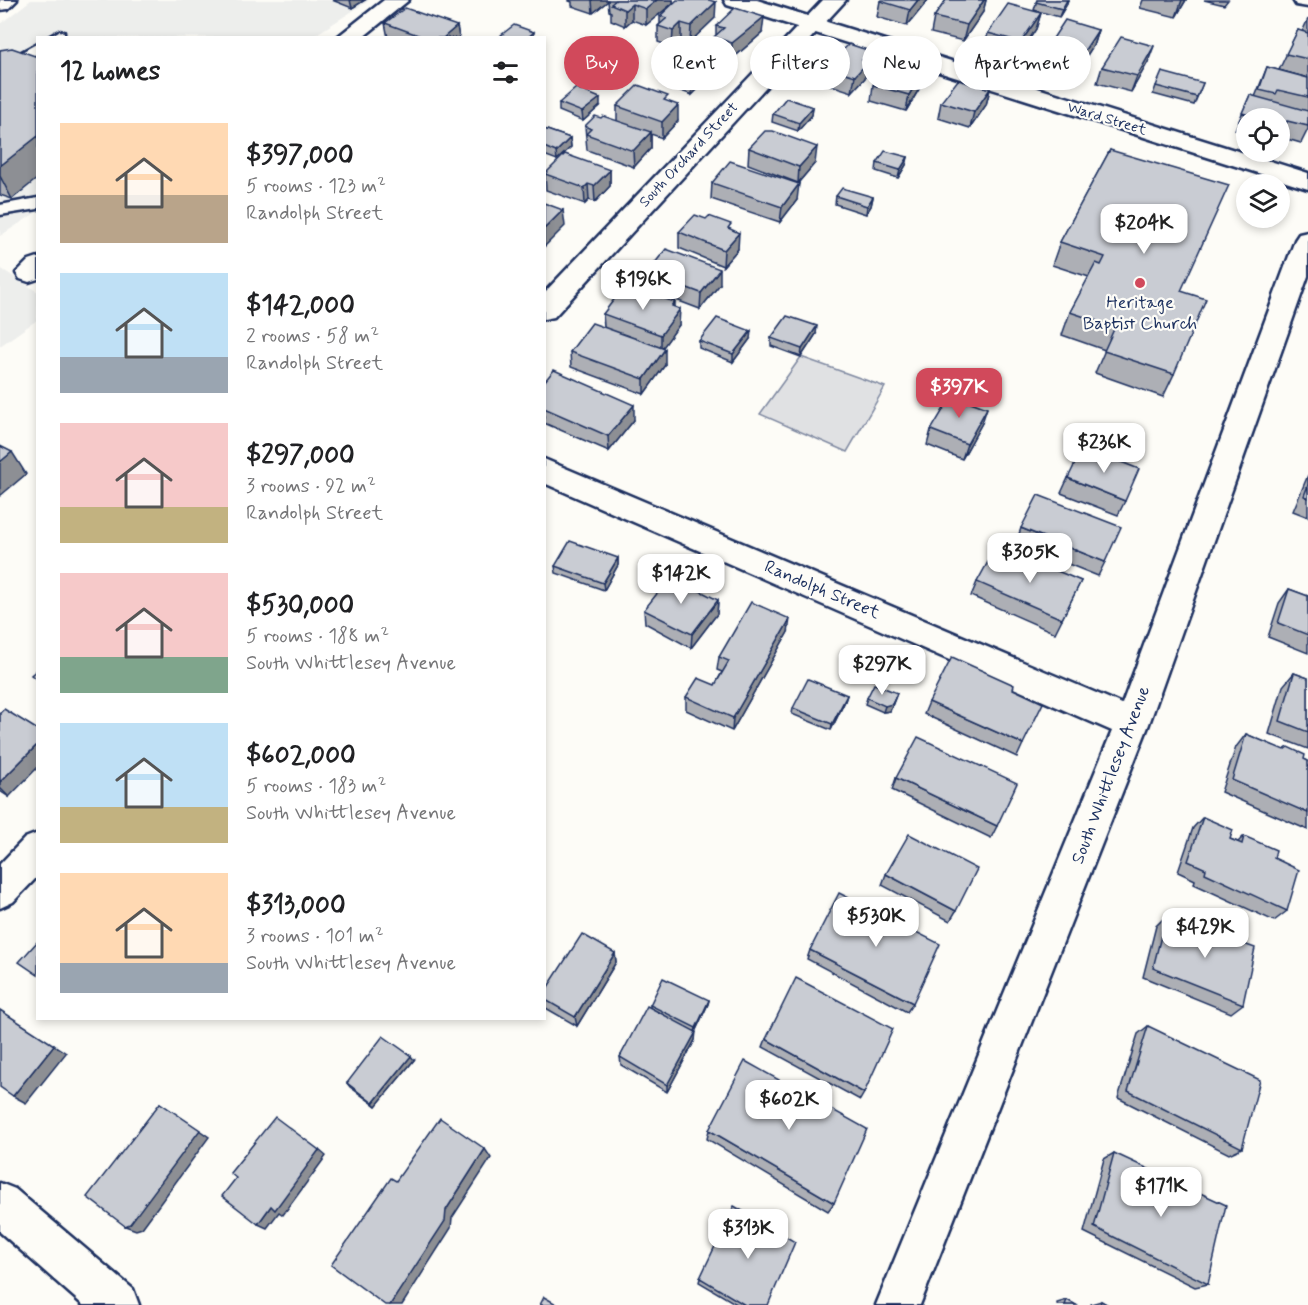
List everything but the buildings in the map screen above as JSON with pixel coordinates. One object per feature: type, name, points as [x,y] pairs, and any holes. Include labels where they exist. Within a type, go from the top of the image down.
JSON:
[{"type":"street","points":[[0,4],[6,0]]},
{"type":"street","points":[[350,36],[398,0]]},
{"type":"street","name":"Ward Street","points":[[735,0],[809,26],[1308,181]]},
{"type":"street","name":"South Orchard Street","points":[[546,308],[835,0]]},
{"type":"street","name":"South Whittlesey Avenue","points":[[898,1305],[1132,724],[1308,240]]},
{"type":"street","name":"Randolph Street","points":[[546,471],[1132,724]]},
{"type":"street","points":[[0,890],[36,852]]},
{"type":"street","points":[[0,1204],[117,1305]]},
{"type":"lane","points":[[0,70],[36,48]]},
{"type":"lane","points":[[3,209],[28,207],[36,203]]},
{"type":"shaded area","points":[[31,0],[370,0],[314,36],[36,36],[36,213],[0,236],[0,24]]},
{"type":"shaded area","points":[[0,268],[36,291],[36,321],[0,346]]},
{"type":"shaded area","points":[[801,357],[885,387],[847,452],[760,414]]},
{"type":"place","name":"Heritage Baptist Church","points":[[1140,283]]}]
